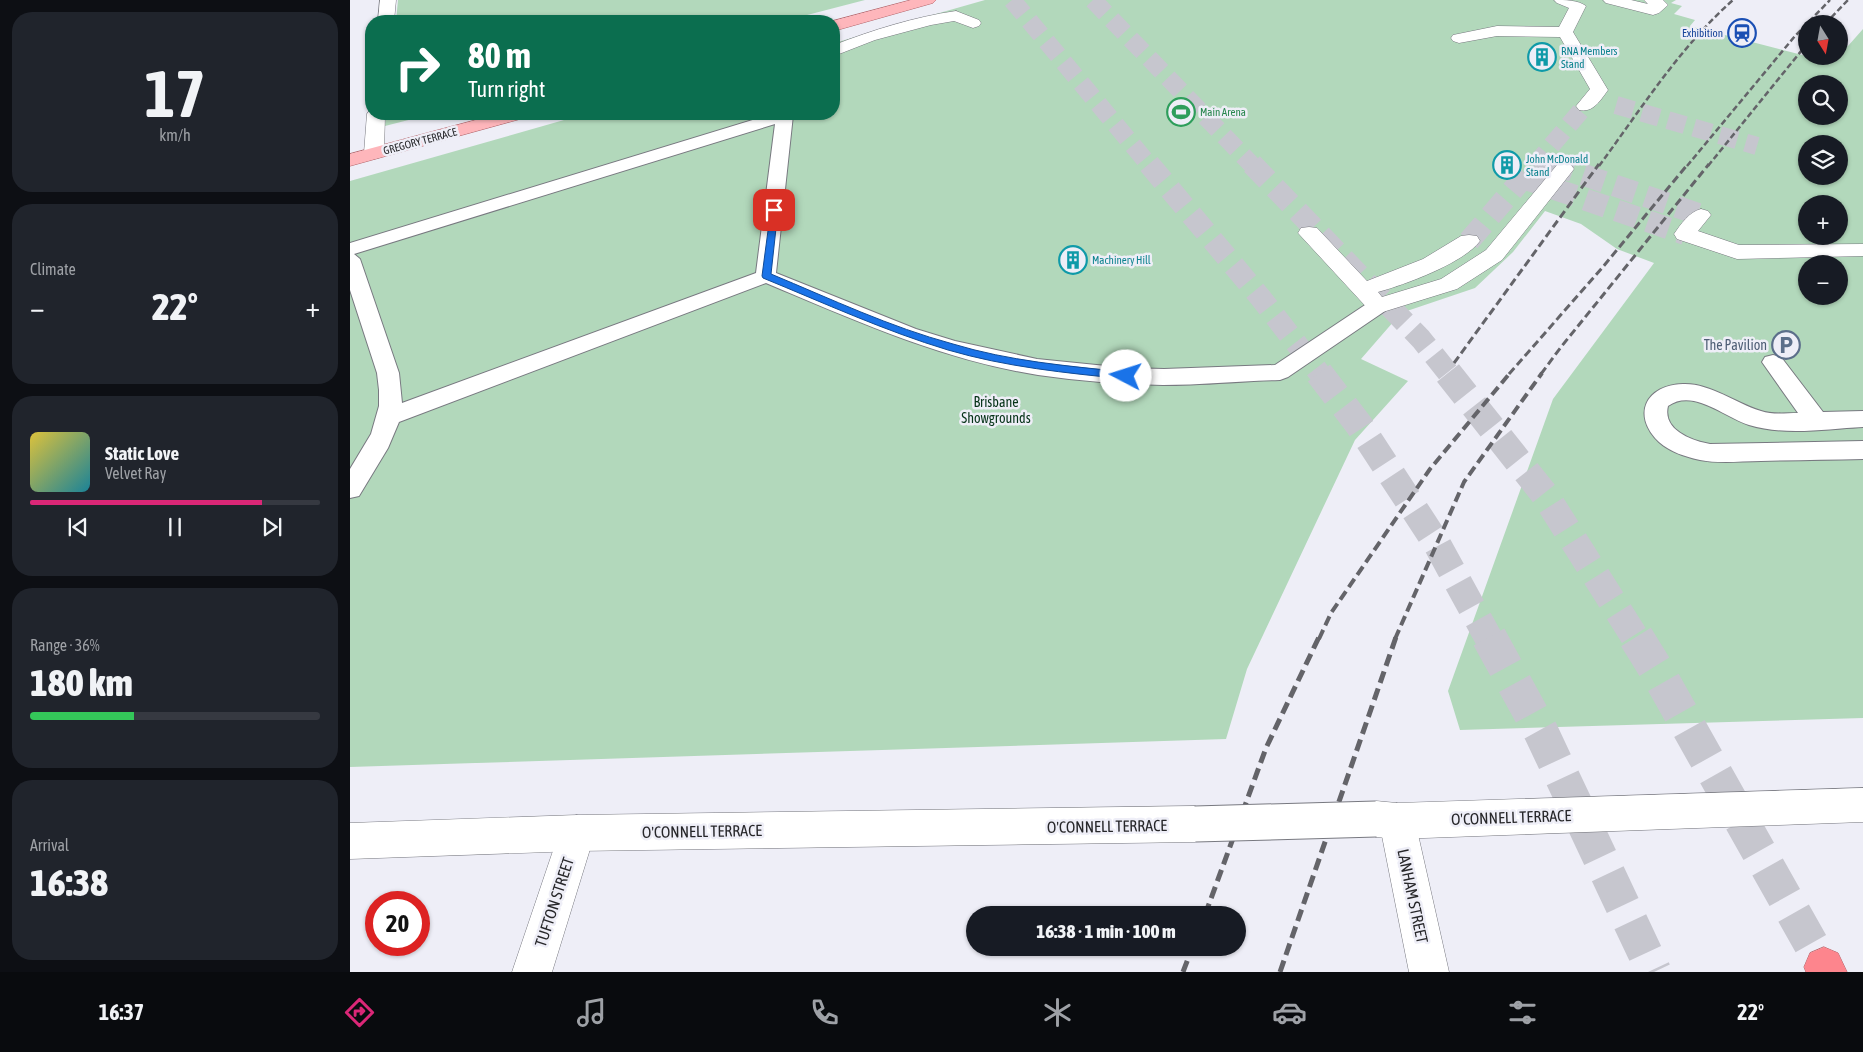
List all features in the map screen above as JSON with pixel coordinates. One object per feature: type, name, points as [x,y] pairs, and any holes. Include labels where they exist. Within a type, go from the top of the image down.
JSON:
[{"type":"main road","points":[[840,24],[928,0]]},
{"type":"main road","name":"GREGORY TERRACE","points":[[350,160],[496,120]]},
{"type":"street","points":[[387,15],[388,0]]},
{"type":"street","points":[[1562,0],[1578,6],[1565,32]]},
{"type":"street","points":[[1611,0],[1653,10],[1660,5],[1652,0]]},
{"type":"street","points":[[840,49],[869,37],[929,20],[956,16],[973,23]]},
{"type":"street","points":[[1459,38],[1498,32],[1565,32]]},
{"type":"street","points":[[1565,32],[1599,90],[1595,102]]},
{"type":"street","points":[[374,154],[376,120]]},
{"type":"street","points":[[1309,234],[1378,306],[1449,284],[1494,255],[1564,169]]},
{"type":"street","points":[[1701,215],[1685,234],[1736,252],[1863,250]]},
{"type":"street","points":[[1362,289],[1403,278],[1426,268],[1445,258],[1469,241]]},
{"type":"street","name":"O'CONNELL TERRACE","points":[[350,841],[577,833],[1386,820],[1863,805]]},
{"type":"street","name":"LANHAM STREET","points":[[1386,820],[1429,972]]},
{"type":"street","name":"TUFTON STREET","points":[[532,972],[577,833]]},
{"type":"lane","points":[[350,249],[765,120]]},
{"type":"lane","points":[[766,276],[783,120]]},
{"type":"lane","points":[[350,259],[388,373],[392,391],[389,417],[374,451],[350,489]]},
{"type":"lane","points":[[389,417],[766,276],[908,334],[952,348],[1037,367],[1126,376],[1164,377],[1280,372],[1378,306]]},
{"type":"lane","points":[[1773,362],[1816,420]]},
{"type":"lane","points":[[1863,419],[1781,421],[1750,417],[1716,399],[1690,393],[1673,394],[1660,400],[1656,406],[1655,414],[1661,427],[1673,440],[1699,451],[1719,453],[1863,450]]},
{"type":"green space","points":[[398,0],[865,0],[807,15],[397,15]]},
{"type":"green space","name":"Brisbane Showgrounds","points":[[985,0],[1676,0],[1671,3],[1682,6],[1674,14],[1695,20],[1690,26],[1798,54],[1798,65],[1848,65],[1848,46],[1863,29],[1863,718],[1460,730],[1448,691],[1553,399],[1654,263],[1617,249],[1581,224],[1545,211],[1513,252],[1475,288],[1401,313],[1361,359],[1408,381],[1355,440],[1247,669],[1226,739],[350,767],[350,181],[564,120],[840,120],[840,41]]},
{"type":"green space","points":[[386,120],[408,120],[385,126]]},
{"type":"tunnel","points":[[1012,0],[1150,166]]},
{"type":"tunnel","points":[[1093,0],[1253,166]]},
{"type":"tunnel","points":[[1616,105],[1757,146]]},
{"type":"tunnel","points":[[1539,160],[1585,106]]},
{"type":"tunnel","points":[[1534,166],[1539,160]]},
{"type":"tunnel","points":[[1539,160],[1556,166]]},
{"type":"tunnel","points":[[1149,164],[1260,297],[1320,374]]},
{"type":"tunnel","points":[[1252,164],[1421,339],[1449,374]]},
{"type":"tunnel","points":[[1523,178],[1535,164]]},
{"type":"tunnel","points":[[1552,164],[1701,215]]},
{"type":"tunnel","points":[[1469,241],[1523,178]]},
{"type":"tunnel","points":[[1523,178],[1685,234]]},
{"type":"tunnel","points":[[1319,373],[1359,425],[1437,544],[1489,639]]},
{"type":"tunnel","points":[[1448,373],[1545,495],[1636,639]]},
{"type":"tunnel","points":[[1489,637],[1541,732],[1654,972]]},
{"type":"tunnel","points":[[1636,637],[1824,967]]},
{"type":"railway","points":[[1599,166],[1678,58],[1733,0]]},
{"type":"railway","points":[[1687,166],[1795,36],[1830,0]]},
{"type":"railway","points":[[1834,15],[1848,0]]},
{"type":"railway","points":[[1708,166],[1798,55]]},
{"type":"railway","points":[[1454,363],[1599,164]]},
{"type":"railway","points":[[1509,374],[1602,268],[1688,164]]},
{"type":"railway","points":[[1541,374],[1709,164]]},
{"type":"railway","points":[[1319,639],[1331,613],[1430,469],[1510,373]]},
{"type":"railway","points":[[1395,639],[1464,482],[1542,373]]},
{"type":"railway","points":[[1208,906],[1266,748],[1319,637]]},
{"type":"railway","points":[[1280,972],[1396,637]]},
{"type":"railway","points":[[1183,972],[1189,956]]},
{"type":"place","name":"Exhibition","points":[[1742,33]]},
{"type":"place","name":"RNA Members Stand","points":[[1542,57]]},
{"type":"place","name":"Main Arena","points":[[1181,112]]},
{"type":"place","name":"John McDonald Stand","points":[[1507,165]]},
{"type":"place","name":"Machinery Hill","points":[[1073,260]]},
{"type":"place","name":"The Pavilion","points":[[1786,345]]},
{"type":"route","points":[[774,210],[766,276],[908,334],[952,348],[1037,367],[1126,376]]}]
